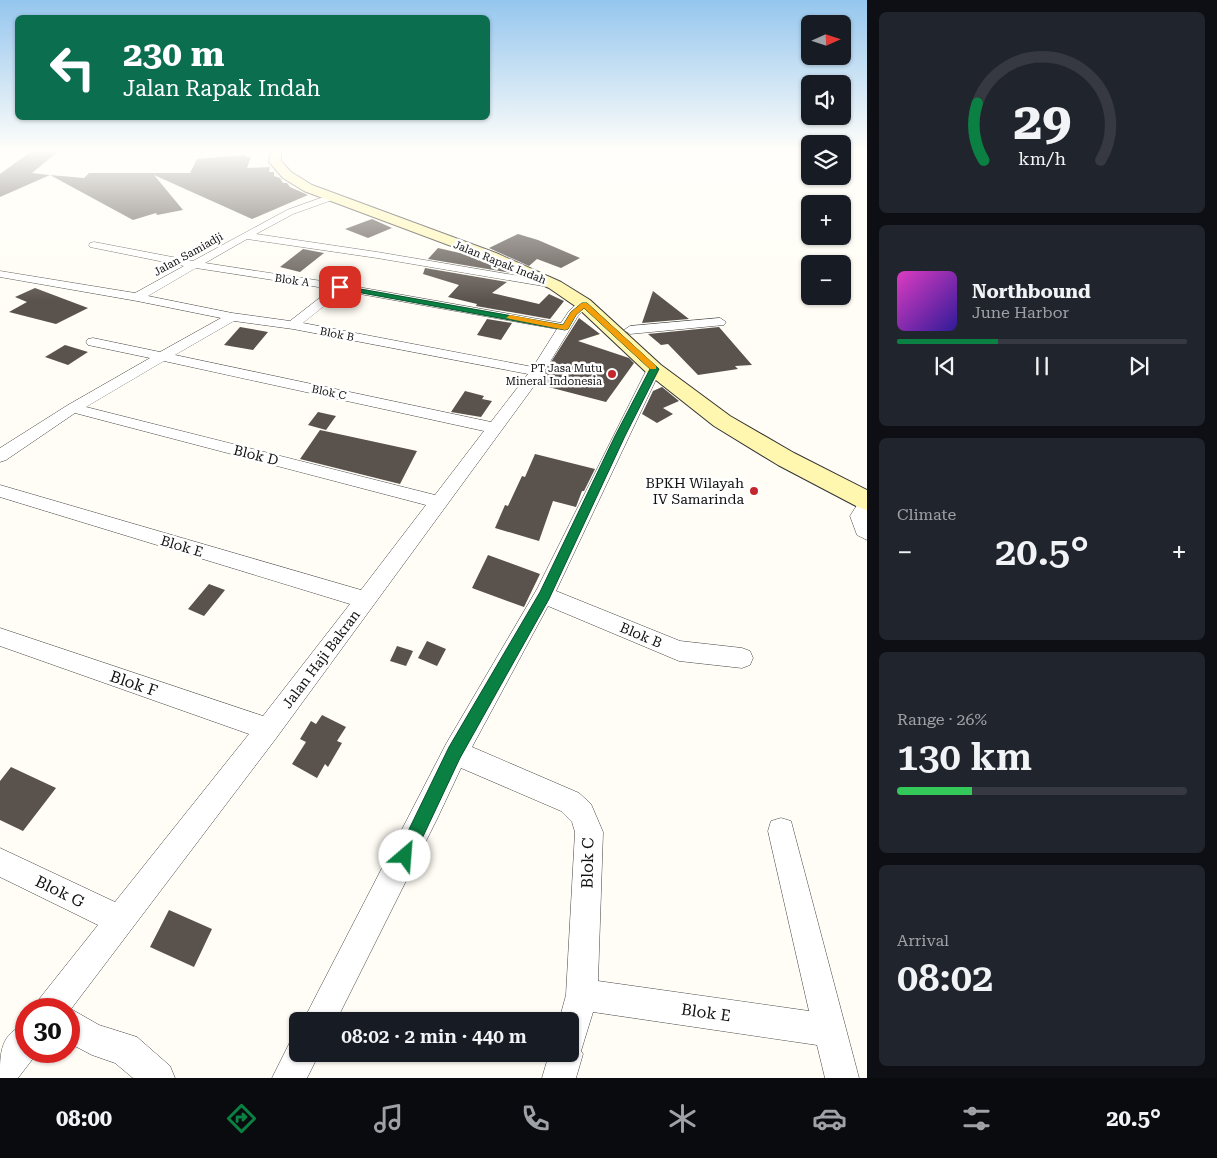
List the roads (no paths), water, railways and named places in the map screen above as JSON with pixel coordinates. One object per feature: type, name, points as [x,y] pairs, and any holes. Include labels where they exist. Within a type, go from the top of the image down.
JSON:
[{"type":"main road","name":"Jalan Rapak Indah","points":[[341,200],[491,256],[555,285],[584,304],[654,369],[722,421],[754,442],[825,472],[867,483]]},
{"type":"main road","name":"Jalan Rapak Indah","points":[[361,200],[496,250],[544,270],[580,289],[699,389],[867,502]]},
{"type":"street","name":"Jalan Samiadji","points":[[137,297],[290,212],[323,200]]},
{"type":"street","points":[[245,236],[377,255],[555,285]]},
{"type":"street","name":"Blok A","points":[[94,245],[195,265],[340,287],[565,327]]},
{"type":"street","name":"Blok B","points":[[0,274],[137,297],[232,317],[293,325],[537,372]]},
{"type":"street","points":[[293,325],[340,287]]},
{"type":"street","name":"Jalan Haji Bakran","points":[[59,998],[268,729],[537,372],[573,314],[584,304]]},
{"type":"street","points":[[0,456],[73,408],[232,317]]},
{"type":"street","points":[[630,330],[720,322]]},
{"type":"street","name":"Blok C","points":[[93,342],[494,428]]},
{"type":"street","points":[[324,1012],[416,835],[455,753],[544,595],[654,369]]},
{"type":"street","name":"Blok D","points":[[73,408],[438,502]]},
{"type":"street","name":"Blok E","points":[[0,491],[365,600]]},
{"type":"street","points":[[867,502],[859,516],[867,533]]},
{"type":"street","name":"Blok B","points":[[544,595],[679,651],[742,658]]},
{"type":"street","name":"Blok F","points":[[0,637],[268,729]]},
{"type":"street","name":"Blok C","points":[[455,753],[570,802],[582,813],[589,832],[582,995],[577,1012]]},
{"type":"street","points":[[781,831],[842,1078]]},
{"type":"street","name":"Blok G","points":[[0,862],[120,920]]},
{"type":"street","name":"Blok E","points":[[582,995],[829,1030]]},
{"type":"street","points":[[80,1032],[92,1039],[125,1049],[158,1078]]},
{"type":"street","points":[[0,1074],[15,1054]]},
{"type":"street","points":[[289,1078],[298,1062]]},
{"type":"street","points":[[560,1078],[564,1062]]},
{"type":"place","name":"PT Jasa Mutu Mineral Indonesia","points":[[612,374]]},
{"type":"place","name":"BPKH Wilayah IV Samarinda","points":[[754,491]]}]
